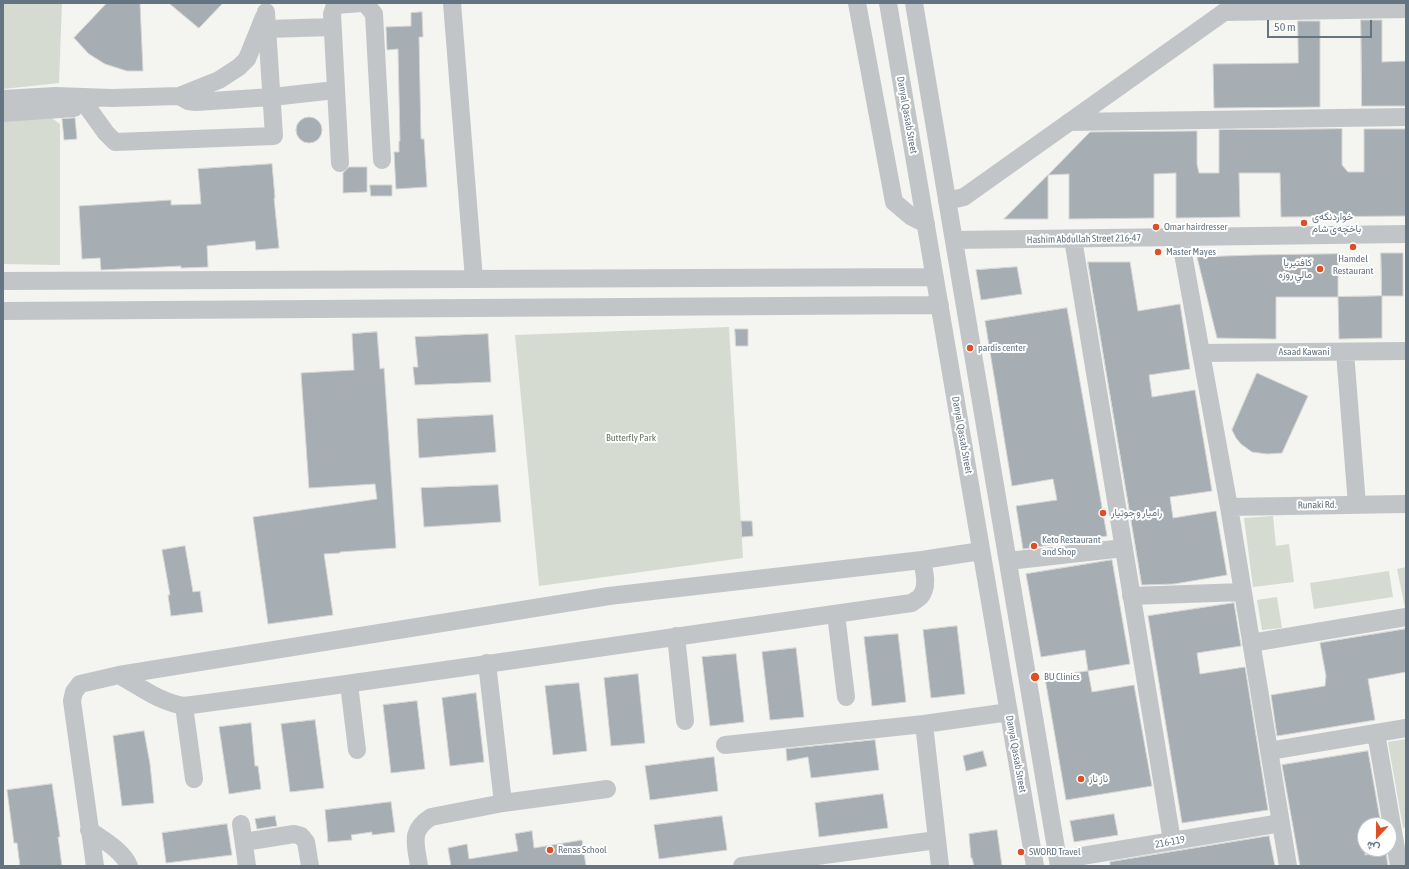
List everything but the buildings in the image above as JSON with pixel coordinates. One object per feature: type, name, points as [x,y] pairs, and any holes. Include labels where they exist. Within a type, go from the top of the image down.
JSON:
[{"type":"street","points":[[340,163],[332,14],[335,5],[362,3]]},
{"type":"street","points":[[365,3],[374,14],[382,160]]},
{"type":"street","points":[[452,3],[474,279]]},
{"type":"street","points":[[857,3],[894,202],[912,217],[926,224]]},
{"type":"street","name":"Danyal Qassab Street","points":[[888,3],[1035,866]]},
{"type":"street","points":[[914,3],[1059,863]]},
{"type":"street","points":[[947,201],[964,197],[1230,7],[1406,9]]},
{"type":"street","points":[[266,15],[332,27]]},
{"type":"street","points":[[3,99],[55,96],[112,98],[179,96],[219,80],[239,67],[247,59],[266,15]]},
{"type":"street","points":[[88,108],[106,133],[115,142],[274,136],[266,15]]},
{"type":"street","points":[[179,96],[188,101],[196,102],[335,90]]},
{"type":"street","points":[[3,113],[56,108],[88,108],[112,98]]},
{"type":"street","points":[[1069,122],[1406,117]]},
{"type":"street","name":"Hashim Abdullah Street 216-47","points":[[954,240],[1406,234]]},
{"type":"street","points":[[1180,237],[1229,507],[1288,866]]},
{"type":"street","points":[[1073,239],[1172,841]]},
{"type":"street","points":[[3,281],[935,277]]},
{"type":"street","points":[[3,311],[940,305]]},
{"type":"street","name":"Asaad Kawani","points":[[1202,353],[1406,351]]},
{"type":"street","points":[[1344,352],[1357,505]]},
{"type":"street","points":[[962,440],[987,437]]},
{"type":"street","name":"Runaki Rd.","points":[[1229,507],[1406,504]]},
{"type":"street","points":[[1008,562],[1124,548]]},
{"type":"street","points":[[95,866],[72,701],[74,692],[80,684],[119,675],[609,596],[922,560],[981,551]]},
{"type":"street","points":[[119,675],[171,704],[184,706],[349,684],[486,663],[912,603],[920,597],[923,590],[925,578],[922,560]]},
{"type":"street","points":[[1131,596],[1242,592]]},
{"type":"street","points":[[836,614],[846,697]]},
{"type":"street","points":[[1251,643],[1406,617]]},
{"type":"street","points":[[676,636],[685,720]]},
{"type":"street","points":[[486,663],[503,802]]},
{"type":"street","points":[[349,684],[357,750]]},
{"type":"street","points":[[184,706],[194,779]]},
{"type":"street","points":[[725,745],[924,724],[1009,712]]},
{"type":"street","points":[[924,724],[940,866]]},
{"type":"street","points":[[1269,751],[1406,728]]},
{"type":"street","points":[[1376,733],[1400,837],[1399,866]]},
{"type":"street","points":[[419,866],[415,838],[422,823],[431,817],[503,802],[607,789]]},
{"type":"street","name":"216-119","points":[[1059,863],[1172,841],[1281,823]]},
{"type":"street","points":[[241,824],[247,866]]},
{"type":"street","points":[[89,830],[126,859],[129,866]]},
{"type":"street","points":[[244,842],[294,834],[301,836],[306,842],[310,866]]},
{"type":"street","points":[[742,866],[937,840]]},
{"type":"green space","points":[[3,3],[62,3],[59,83],[3,89]]},
{"type":"green space","points":[[49,116],[60,124],[60,265],[3,264],[3,122],[15,119]]},
{"type":"green space","name":"Butterfly Park","points":[[729,327],[743,558],[539,586],[515,335]]},
{"type":"green space","points":[[1273,516],[1276,546],[1289,544],[1294,582],[1253,587],[1244,518]]},
{"type":"green space","points":[[1406,567],[1406,608],[1405,608],[1397,569]]},
{"type":"green space","points":[[1389,571],[1393,597],[1314,609],[1310,583]]},
{"type":"green space","points":[[1277,597],[1282,628],[1262,630],[1257,600]]},
{"type":"green space","points":[[1406,739],[1406,827],[1403,828],[1388,742]]},
{"type":"place","name":"خواردنگەی باخچەی شام","points":[[1304,223]]},
{"type":"place","name":"Omar hairdresser","points":[[1156,227]]},
{"type":"place","name":"Hamdel Restaurant","points":[[1353,247]]},
{"type":"place","name":"Master Mayes","points":[[1158,252]]},
{"type":"place","name":"كافتيريا مالي روزه","points":[[1320,269]]},
{"type":"place","name":"pardis center","points":[[970,348]]},
{"type":"place","name":"رامیار و جوتیار","points":[[1103,513]]},
{"type":"place","name":"Keto Restaurant and Shop","points":[[1034,546]]},
{"type":"place","name":"BU Clinics","points":[[1035,677]]},
{"type":"place","name":"ناز ناز","points":[[1081,779]]},
{"type":"place","name":"Renas School","points":[[550,850]]},
{"type":"place","name":"SWORD Travel","points":[[1021,852]]}]
